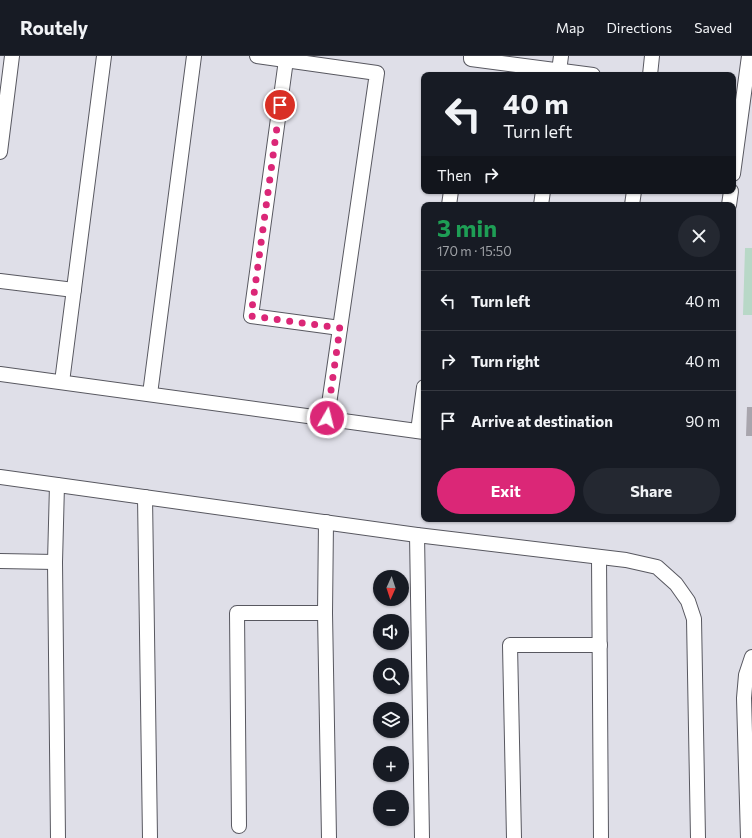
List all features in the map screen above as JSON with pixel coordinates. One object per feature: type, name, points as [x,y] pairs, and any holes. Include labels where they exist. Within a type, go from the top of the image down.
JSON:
[{"type":"street","points":[[0,152],[12,56]]},
{"type":"street","points":[[62,382],[104,56]]},
{"type":"street","points":[[150,394],[194,56]]},
{"type":"street","points":[[256,56],[377,73],[327,418]]},
{"type":"street","points":[[471,56],[471,58],[568,72]]},
{"type":"street","points":[[559,71],[561,56]]},
{"type":"street","points":[[650,72],[652,56]]},
{"type":"street","points":[[736,152],[749,56]]},
{"type":"street","points":[[286,60],[251,316],[340,328]]},
{"type":"street","points":[[0,281],[74,290]]},
{"type":"street","points":[[0,374],[421,432]]},
{"type":"street","points":[[0,477],[417,535],[599,558],[626,560],[656,567],[676,584],[688,601],[694,618],[698,838]]},
{"type":"street","points":[[56,485],[55,562],[58,838]]},
{"type":"street","points":[[145,497],[150,838]]},
{"type":"street","points":[[326,522],[325,613],[329,838]]},
{"type":"street","points":[[417,535],[422,838]]},
{"type":"street","points":[[599,558],[601,838]]},
{"type":"street","points":[[0,561],[55,562]]},
{"type":"street","points":[[239,826],[238,613],[325,613]]},
{"type":"street","points":[[514,838],[510,645],[600,645]]},
{"type":"street","points":[[748,838],[744,698],[746,675],[752,657]]},
{"type":"green space","points":[[745,248],[752,248],[752,315],[743,315]]},
{"type":"building","points":[[747,407],[752,407],[752,436],[746,436]]},
{"type":"route","points":[[280,105],[251,316],[340,328],[327,418]]}]
